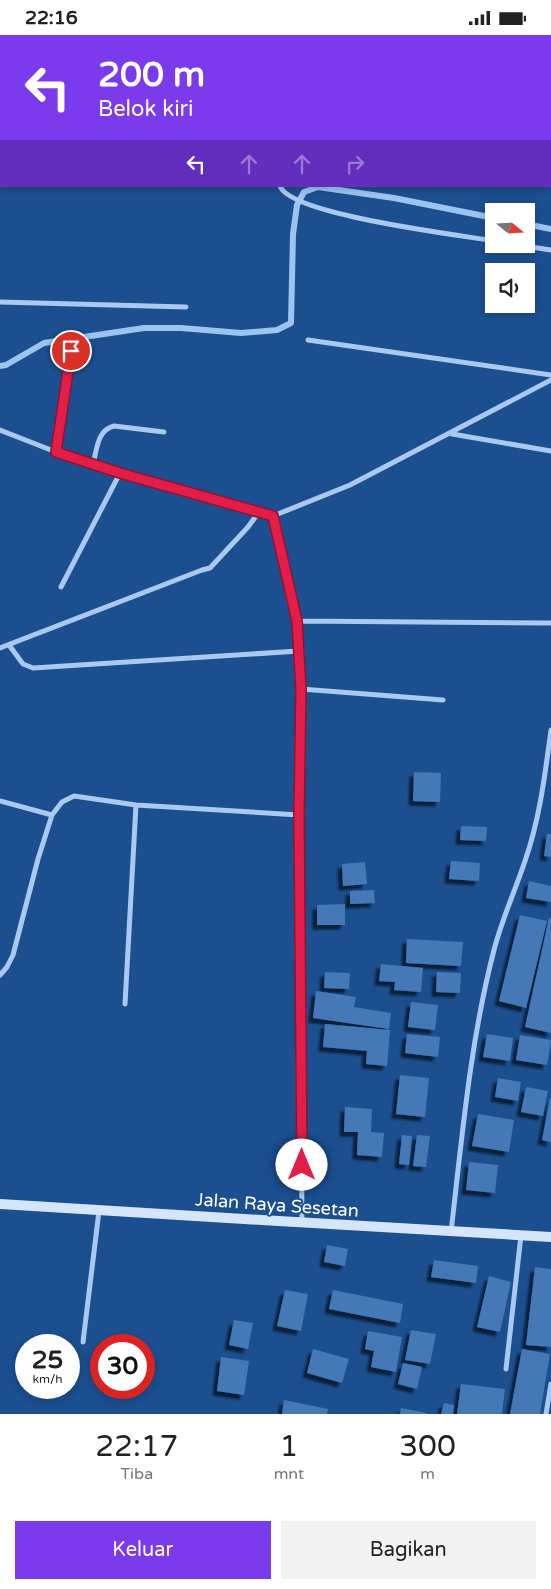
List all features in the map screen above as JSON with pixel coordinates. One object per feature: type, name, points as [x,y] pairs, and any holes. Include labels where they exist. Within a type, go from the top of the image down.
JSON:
[{"type":"main road","name":"Jalan Raya Sesetan","points":[[0,1204],[551,1237]]},
{"type":"street","points":[[280,187],[288,196],[303,203],[362,220],[485,240]]},
{"type":"street","points":[[535,248],[551,250]]},
{"type":"street","points":[[0,302],[186,307]]},
{"type":"street","points":[[308,340],[551,375]]},
{"type":"street","points":[[56,452],[71,351]]},
{"type":"street","points":[[0,430],[93,465],[273,516],[350,485],[451,434],[551,380]]},
{"type":"street","points":[[93,465],[101,435],[107,428],[114,426],[164,432]]},
{"type":"street","points":[[451,434],[551,451]]},
{"type":"street","points":[[61,587],[120,473]]},
{"type":"street","points":[[0,648],[210,568],[248,527],[259,512]]},
{"type":"street","points":[[273,516],[297,621],[301,689],[299,815],[302,1223]]},
{"type":"street","points":[[297,621],[551,623]]},
{"type":"street","points":[[9,645],[23,664],[32,667],[299,651]]},
{"type":"street","points":[[301,689],[443,700]]},
{"type":"street","points":[[451,1232],[477,1027],[494,949],[511,895],[525,861],[537,819],[551,730]]},
{"type":"street","points":[[0,975],[7,967],[13,955],[38,859],[52,815],[62,802],[74,797],[136,805],[299,815]]},
{"type":"street","points":[[0,801],[52,815]]},
{"type":"street","points":[[125,1004],[136,805]]},
{"type":"street","points":[[83,1342],[99,1210]]},
{"type":"street","points":[[506,1369],[522,1235]]},
{"type":"street","points":[[546,1414],[551,1384]]},
{"type":"building","points":[[414,772],[441,773],[440,802],[413,801]]},
{"type":"building","points":[[461,826],[487,827],[486,841],[460,840]]},
{"type":"building","points":[[547,834],[551,834],[551,857],[544,856]]},
{"type":"building","points":[[451,861],[480,863],[479,881],[449,879]]},
{"type":"building","points":[[365,862],[367,884],[343,886],[342,864]]},
{"type":"building","points":[[529,881],[551,886],[551,902],[526,898]]},
{"type":"building","points":[[374,890],[375,903],[350,904],[350,891]]},
{"type":"building","points":[[345,904],[345,925],[317,925],[317,905]]},
{"type":"building","points":[[520,915],[547,921],[526,1008],[499,1001]]},
{"type":"building","points":[[549,918],[551,918],[551,1033],[525,1027]]},
{"type":"building","points":[[407,939],[463,942],[461,966],[406,963]]},
{"type":"building","points":[[381,964],[423,968],[421,992],[394,990],[395,982],[379,981]]},
{"type":"building","points":[[325,972],[350,973],[349,989],[324,988]]},
{"type":"building","points":[[437,972],[461,973],[460,993],[436,992]]},
{"type":"building","points":[[316,991],[356,997],[354,1007],[391,1013],[389,1029],[313,1018]]},
{"type":"building","points":[[411,1002],[438,1005],[435,1030],[408,1027]]},
{"type":"building","points":[[325,1024],[390,1030],[387,1066],[366,1064],[367,1051],[323,1047]]},
{"type":"building","points":[[407,1034],[440,1037],[438,1057],[405,1053]]},
{"type":"building","points":[[487,1034],[513,1038],[510,1061],[483,1057]]},
{"type":"building","points":[[520,1035],[551,1040],[547,1065],[516,1060]]},
{"type":"building","points":[[400,1075],[429,1078],[425,1117],[396,1114]]},
{"type":"building","points":[[498,1078],[521,1082],[518,1101],[495,1097]]},
{"type":"building","points":[[526,1087],[548,1091],[543,1116],[521,1112]]},
{"type":"building","points":[[551,1098],[551,1142],[542,1140]]},
{"type":"building","points":[[345,1107],[372,1109],[371,1132],[384,1133],[382,1157],[357,1155],[358,1132],[344,1132]]},
{"type":"building","points":[[478,1114],[514,1120],[509,1152],[472,1146]]},
{"type":"building","points":[[402,1135],[412,1136],[409,1165],[399,1164]]},
{"type":"building","points":[[417,1135],[430,1136],[426,1167],[413,1166]]},
{"type":"building","points":[[469,1162],[498,1165],[495,1193],[466,1190]]},
{"type":"building","points":[[327,1245],[348,1249],[345,1266],[324,1262]]},
{"type":"building","points":[[434,1260],[478,1266],[476,1283],[431,1277]]},
{"type":"building","points":[[535,1267],[551,1269],[551,1347],[526,1345]]},
{"type":"building","points":[[489,1276],[511,1282],[500,1332],[477,1327]]},
{"type":"building","points":[[285,1290],[308,1294],[301,1331],[277,1326]]},
{"type":"building","points":[[333,1290],[403,1304],[400,1323],[329,1309]]},
{"type":"building","points":[[234,1320],[253,1323],[248,1349],[229,1345]]},
{"type":"building","points":[[411,1330],[436,1334],[430,1364],[405,1360]]},
{"type":"building","points":[[368,1331],[402,1337],[396,1372],[371,1367],[374,1351],[365,1349]]},
{"type":"building","points":[[313,1349],[349,1359],[342,1383],[307,1373]]},
{"type":"building","points":[[522,1349],[550,1354],[540,1414],[510,1414]]},
{"type":"building","points":[[221,1357],[249,1361],[244,1395],[217,1391]]},
{"type":"building","points":[[403,1363],[422,1367],[417,1389],[398,1384]]},
{"type":"building","points":[[461,1384],[505,1389],[502,1414],[457,1414]]},
{"type":"building","points":[[284,1400],[328,1409],[327,1414],[282,1414]]},
{"type":"building","points":[[444,1403],[454,1405],[453,1414],[441,1414]]},
{"type":"building","points":[[401,1408],[427,1413],[427,1414],[400,1414]]},
{"type":"waterway","points":[[0,366],[6,365],[44,343],[144,328],[181,328],[241,333],[277,330],[291,323],[293,234],[297,205],[304,192],[318,187],[394,198],[485,216]]},
{"type":"waterway","points":[[535,226],[551,229]]},
{"type":"route","points":[[71,351],[56,452],[120,473],[273,516],[297,621],[301,689],[299,815],[302,1165]]}]
